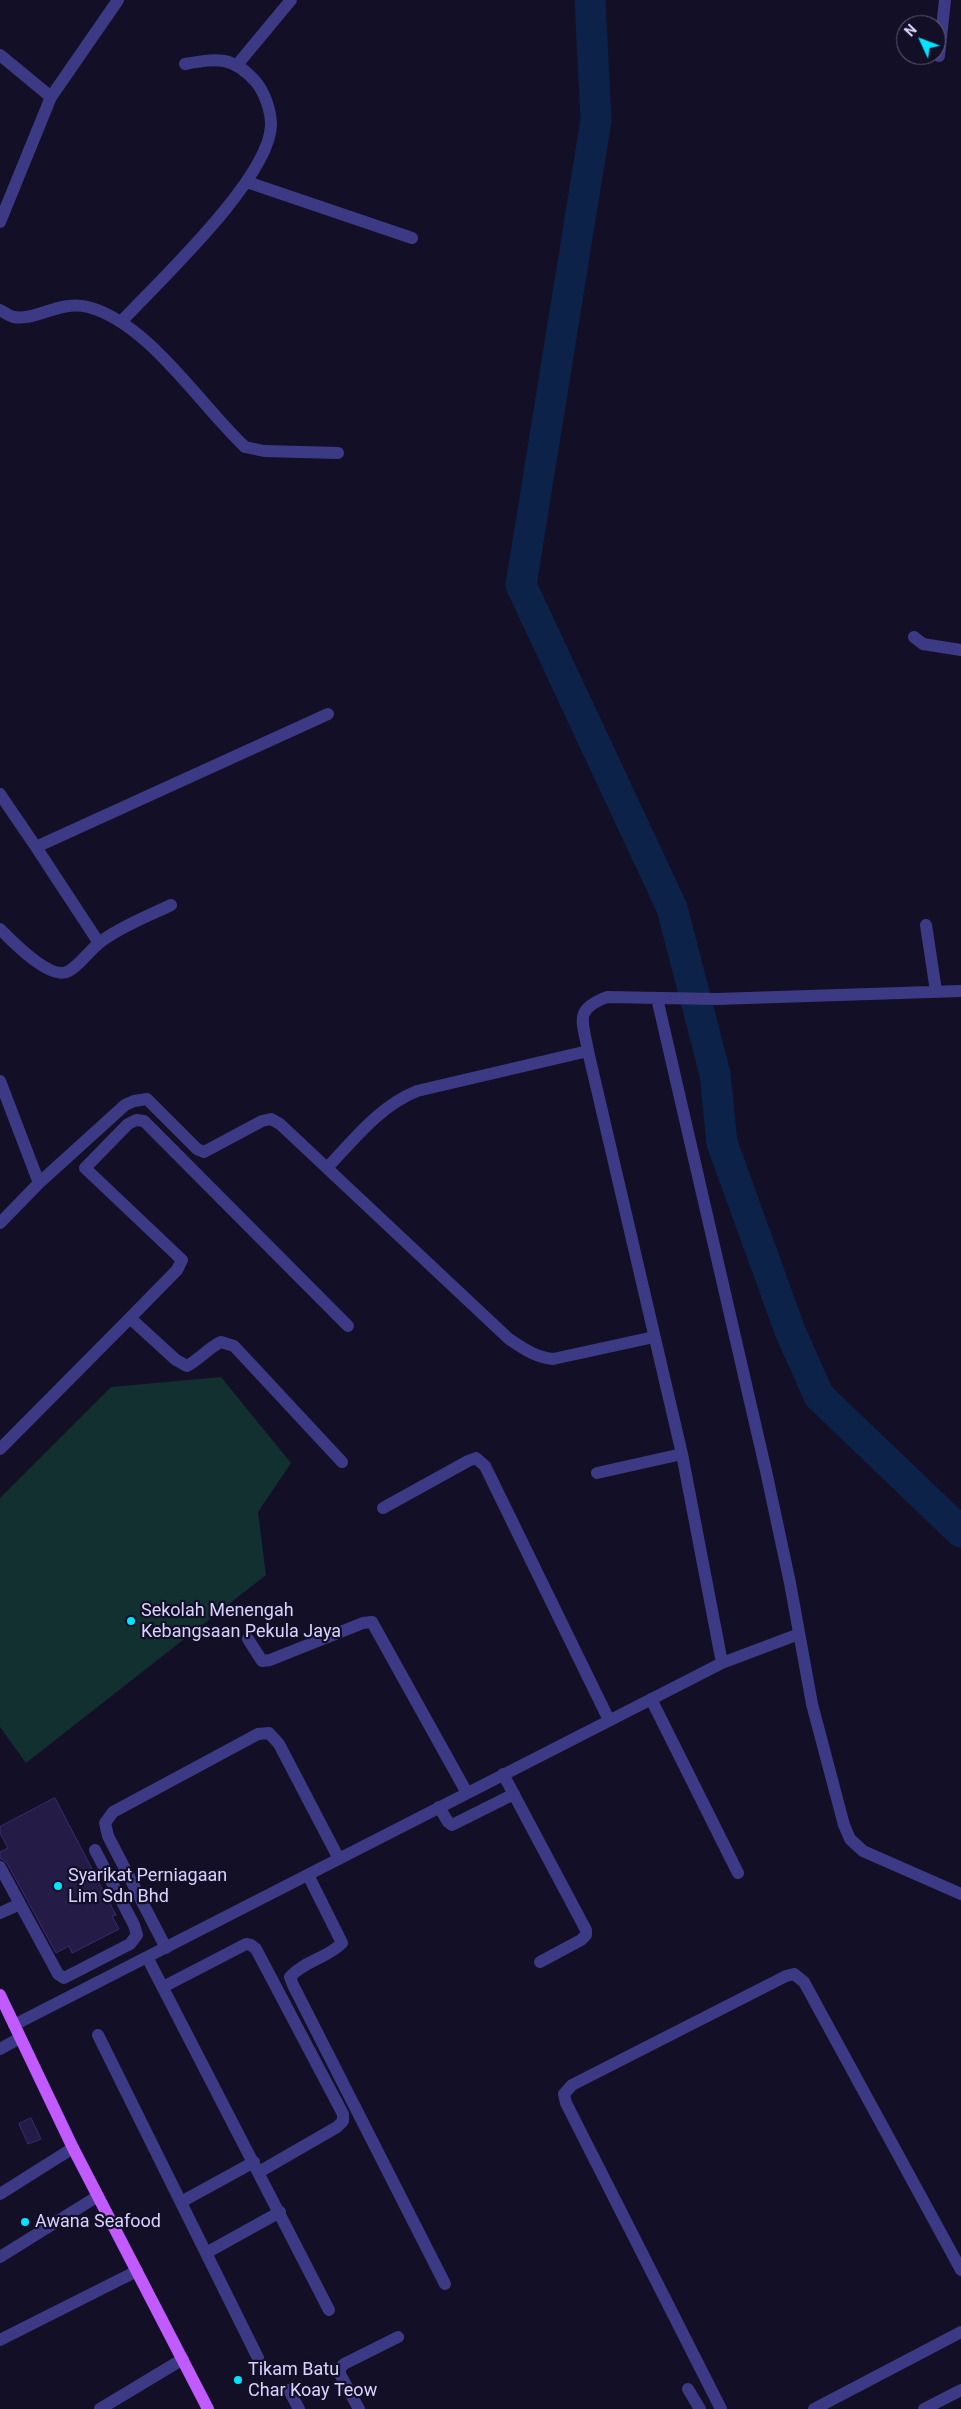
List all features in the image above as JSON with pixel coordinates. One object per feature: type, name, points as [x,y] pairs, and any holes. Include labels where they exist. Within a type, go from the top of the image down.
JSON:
[{"type":"main road","points":[[0,1995],[73,2148],[208,2409]]},
{"type":"street","points":[[0,222],[6,194],[51,97],[118,0]]},
{"type":"street","points":[[237,65],[291,0]]},
{"type":"street","points":[[943,15],[945,0]]},
{"type":"street","points":[[0,55],[51,97]]},
{"type":"street","points":[[121,322],[230,205],[247,182],[263,152],[271,125],[267,103],[260,87],[244,69],[226,60],[209,60],[185,64]]},
{"type":"street","points":[[247,182],[412,238]]},
{"type":"street","points":[[0,310],[14,317],[31,315],[68,304],[87,307],[107,314],[121,322],[153,348],[245,447],[264,452],[338,453]]},
{"type":"street","points":[[914,637],[923,644],[961,650]]},
{"type":"street","points":[[36,847],[328,714]]},
{"type":"street","points":[[0,794],[99,943]]},
{"type":"street","points":[[0,929],[44,967],[55,973],[67,973],[82,962],[99,943],[119,929],[171,905]]},
{"type":"street","points":[[926,925],[936,990]]},
{"type":"street","points":[[722,1662],[682,1454],[588,1051],[583,1018],[588,1006],[607,997],[717,999],[936,990],[961,991]]},
{"type":"street","points":[[657,998],[766,1471],[812,1704],[844,1825],[850,1839],[863,1851],[961,1894]]},
{"type":"street","points":[[328,1167],[377,1115],[398,1099],[417,1091],[588,1051]]},
{"type":"street","points":[[0,1081],[39,1183]]},
{"type":"street","points":[[0,1223],[39,1183],[126,1105],[134,1101],[147,1100],[197,1149],[204,1152],[262,1121],[271,1120],[280,1124],[328,1167],[509,1338],[540,1358],[553,1359],[654,1337]]},
{"type":"street","points":[[0,1448],[177,1270],[182,1260],[85,1168],[128,1124],[136,1120],[144,1121],[348,1326]]},
{"type":"street","points":[[130,1318],[176,1360],[186,1366],[198,1360],[212,1346],[221,1342],[234,1346],[342,1462]]},
{"type":"street","points":[[597,1473],[682,1454]]},
{"type":"street","points":[[383,1508],[468,1461],[476,1458],[485,1466],[609,1720]]},
{"type":"street","points":[[248,1639],[262,1661],[270,1660],[363,1623],[372,1622],[467,1793]]},
{"type":"street","points":[[14,2025],[722,1662],[799,1634]]},
{"type":"street","points":[[651,1699],[738,1873]]},
{"type":"street","points":[[166,1948],[108,1836],[105,1822],[113,1812],[258,1734],[269,1733],[279,1744],[339,1859]]},
{"type":"street","points":[[503,1774],[586,1930],[586,1935],[581,1940],[540,1962]]},
{"type":"street","points":[[439,1807],[452,1825],[514,1794]]},
{"type":"street","points":[[0,1867],[58,1974],[64,1978],[130,1944],[137,1935],[134,1925],[95,1850]]},
{"type":"street","points":[[308,1874],[342,1943],[337,1949],[295,1971],[290,1977],[445,2284]]},
{"type":"street","points":[[0,1913],[20,1904]]},
{"type":"street","points":[[163,1987],[246,1944],[251,1945],[256,1949],[343,2114],[342,2120],[336,2127],[257,2167],[180,2202]]},
{"type":"street","points":[[147,1957],[330,2310]]},
{"type":"street","points":[[721,2409],[566,2103],[564,2094],[572,2085],[786,1976],[794,1974],[804,1982],[961,2270]]},
{"type":"street","points":[[98,2035],[258,2358]]},
{"type":"street","points":[[0,2049],[20,2038]]},
{"type":"street","points":[[0,2194],[73,2148]]},
{"type":"street","points":[[0,2257],[98,2196]]},
{"type":"street","points":[[206,2253],[280,2212]]},
{"type":"street","points":[[0,2340],[137,2271]]},
{"type":"street","points":[[814,2409],[961,2332]]},
{"type":"street","points":[[359,2409],[340,2374],[340,2368],[344,2364],[398,2337]]},
{"type":"street","points":[[100,2409],[183,2360]]},
{"type":"street","points":[[688,2389],[700,2409]]},
{"type":"street","points":[[289,2390],[299,2409]]},
{"type":"street","points":[[924,2409],[961,2390]]},
{"type":"green space","points":[[221,1377],[291,1463],[258,1512],[266,1575],[26,1763],[0,1727],[0,1498],[111,1387]]},
{"type":"building","name":"Syarikat Perniagaan Lim Sdn Bhd","points":[[55,1798],[116,1915],[112,1916],[119,1929],[72,1953],[69,1946],[56,1953],[7,1863],[0,1858],[0,1852],[8,1848],[0,1833],[0,1827]]},
{"type":"building","points":[[31,2118],[41,2139],[28,2144],[19,2124]]},
{"type":"waterway","points":[[590,0],[596,120],[521,585],[672,908],[715,1074],[722,1143],[790,1331],[819,1396],[961,1532]]},
{"type":"place","name":"Sekolah Menengah Kebangsaan Pekula Jaya","points":[[131,1621]]},
{"type":"place","name":"Syarikat Perniagaan Lim Sdn Bhd","points":[[58,1886]]},
{"type":"place","name":"Awana Seafood","points":[[25,2222]]},
{"type":"place","name":"Tikam Batu Char Koay Teow","points":[[238,2380]]}]
